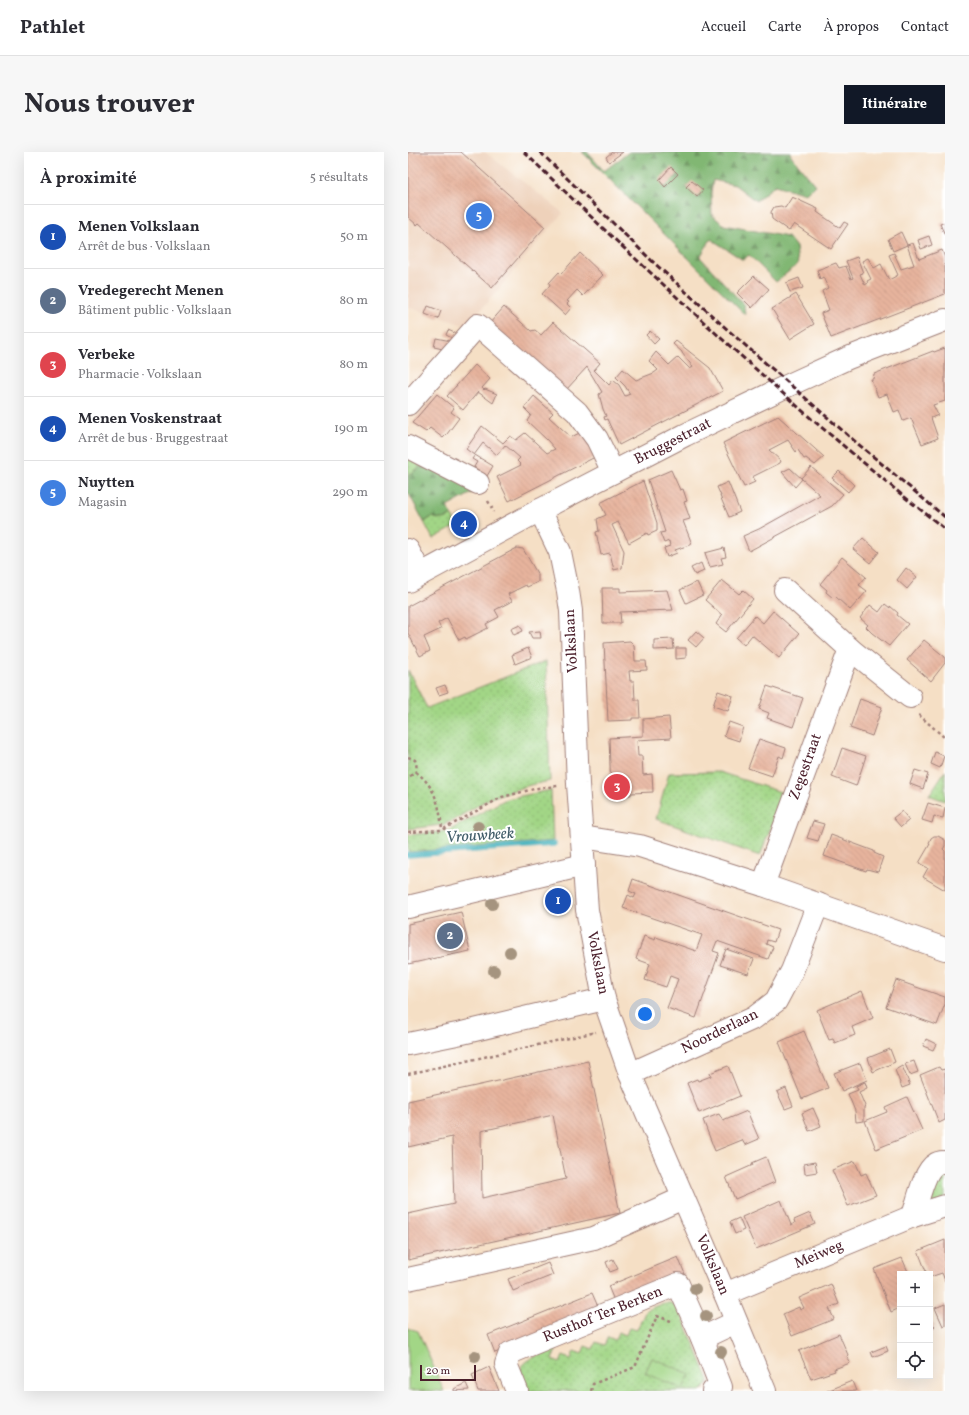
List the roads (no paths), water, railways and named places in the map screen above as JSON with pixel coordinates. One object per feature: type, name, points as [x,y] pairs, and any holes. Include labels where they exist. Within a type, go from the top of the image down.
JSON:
[{"type":"street","name":"Bruggestraat","points":[[414,577],[613,472],[809,375],[854,355],[945,320]]},
{"type":"street","points":[[408,404],[478,325],[576,412],[597,439],[613,472]]},
{"type":"street","points":[[408,447],[478,483]]},
{"type":"street","name":"Volkslaan","points":[[540,510],[560,552],[571,611],[578,784],[587,910],[604,999],[630,1074],[725,1294],[765,1391]]},
{"type":"street","points":[[408,550],[414,577]]},
{"type":"street","points":[[785,590],[850,649],[910,697]]},
{"type":"street","name":"Zegestraat","points":[[763,885],[850,649]]},
{"type":"street","points":[[582,837],[640,846],[763,885],[945,949]]},
{"type":"street","points":[[408,907],[584,865]]},
{"type":"street","name":"Noorderlaan","points":[[630,1074],[754,1018],[776,1001],[792,972],[818,904]]},
{"type":"street","points":[[408,1044],[462,1034],[604,999]]},
{"type":"street","points":[[913,1216],[928,1172],[935,1164],[945,1162]]},
{"type":"street","points":[[408,1279],[594,1238],[683,1198]]},
{"type":"street","name":"Meiweg","points":[[725,1294],[913,1216],[945,1206]]},
{"type":"street","name":"Rusthof Ter Berken","points":[[517,1391],[506,1364],[510,1353],[678,1284],[722,1388],[713,1391]]},
{"type":"street","points":[[699,1332],[736,1322]]},
{"type":"waterway","name":"Vrouwbeek","points":[[408,855],[554,844]]},
{"type":"railway","points":[[524,152],[610,235],[721,338],[814,421],[945,529]]},
{"type":"railway","points":[[540,152],[651,260],[729,331],[851,438],[945,517]]},
{"type":"place","name":"Nuytten","points":[[479,216]]},
{"type":"place","name":"Menen Voskenstraat","points":[[464,524]]},
{"type":"place","name":"Verbeke","points":[[617,787]]},
{"type":"place","name":"Menen Volkslaan","points":[[558,901]]},
{"type":"place","name":"Vredegerecht Menen","points":[[450,936]]}]
